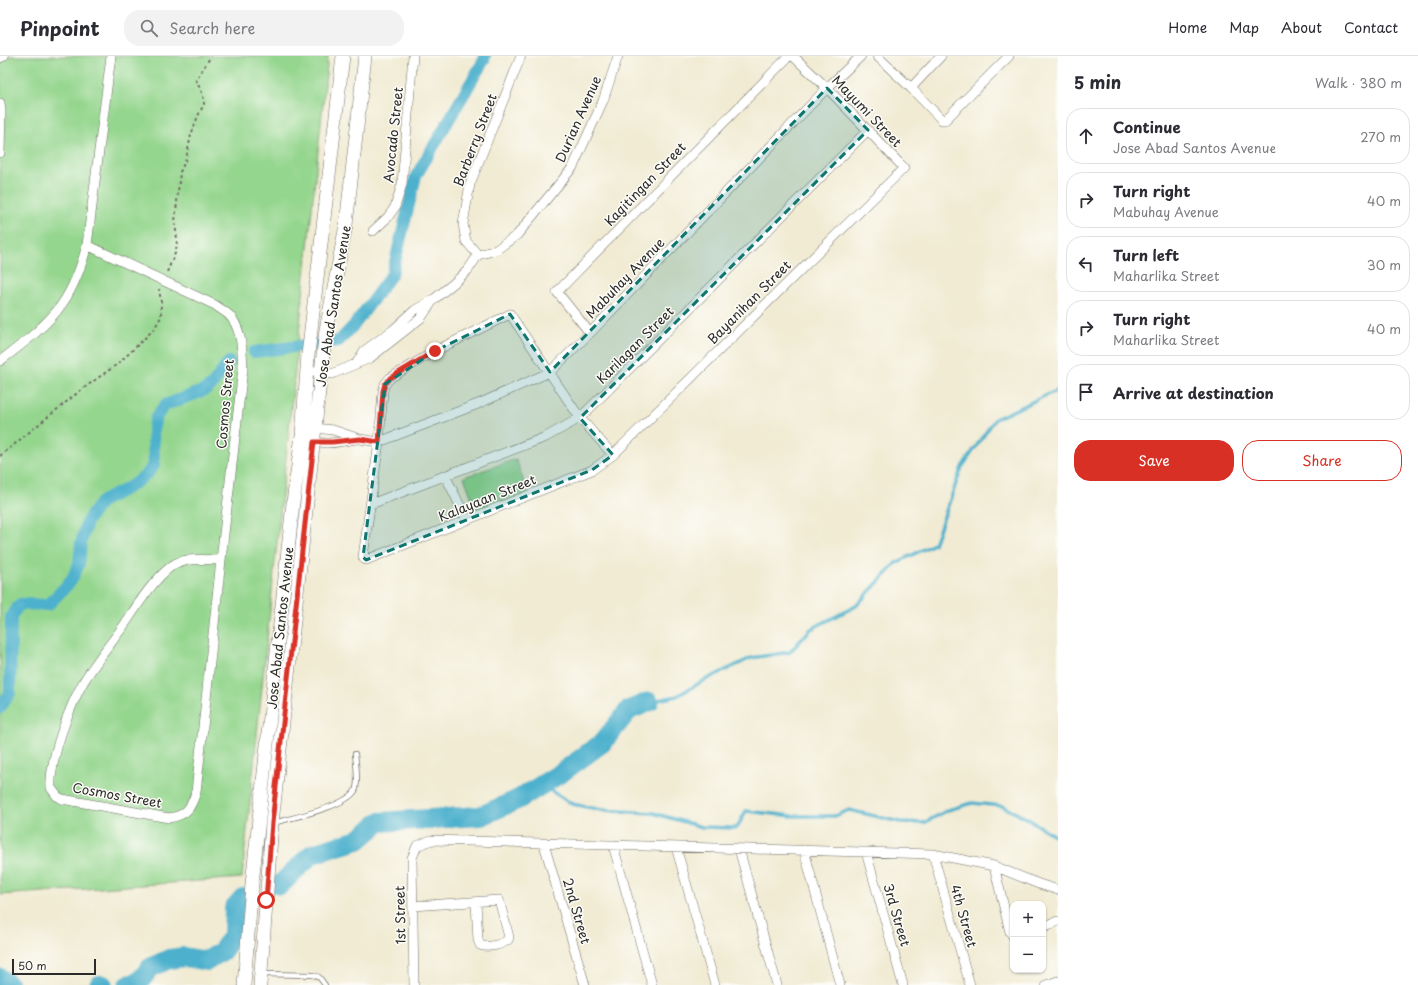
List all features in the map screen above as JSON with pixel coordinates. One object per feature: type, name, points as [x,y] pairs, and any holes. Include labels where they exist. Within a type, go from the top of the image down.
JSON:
[{"type":"main road","name":"Jose Abad Santos Avenue","points":[[244,985],[249,910],[258,822],[292,510],[302,435],[308,355],[343,56]]},
{"type":"main road","name":"Jose Abad Santos Avenue","points":[[260,980],[272,823],[321,372],[326,330],[346,225],[365,56]]},
{"type":"street","points":[[0,58],[4,56]]},
{"type":"street","points":[[0,361],[35,333],[57,311],[74,284],[81,265],[87,245],[112,56]]},
{"type":"street","name":"Avocado Street","points":[[373,230],[388,217],[395,207],[402,184],[413,56]]},
{"type":"street","name":"Barberry Street","points":[[478,254],[466,241],[463,224],[466,199],[470,184],[521,56]]},
{"type":"street","name":"Durian Avenue","points":[[478,254],[496,250],[517,235],[573,168],[603,101],[618,56]]},
{"type":"street","name":"Kagitingan Street","points":[[590,333],[557,292],[789,56]]},
{"type":"street","name":"Mayumi Street","points":[[794,56],[828,88],[904,168]]},
{"type":"street","name":"Mabuhay Avenue","points":[[315,428],[332,430],[360,439],[379,442],[478,404],[550,372],[861,56]]},
{"type":"street","points":[[877,56],[942,120],[947,119],[1009,56]]},
{"type":"street","points":[[911,88],[941,56]]},
{"type":"street","points":[[0,103],[0,154]]},
{"type":"street","name":"Karilagan Street","points":[[371,504],[446,477],[546,438],[580,418],[868,130]]},
{"type":"street","name":"Bayanihan Street","points":[[613,454],[904,168]]},
{"type":"street","name":"Cosmos Street","points":[[87,245],[215,305],[229,315],[236,327],[242,345],[243,368],[196,792],[189,809],[178,817],[169,818],[62,799],[57,796],[51,788],[52,769],[59,742],[68,717],[84,681],[150,587],[174,564],[193,559],[221,560]]},
{"type":"street","points":[[308,370],[332,374],[356,364],[364,350],[393,330],[416,310],[433,300],[468,270],[478,254]]},
{"type":"street","points":[[371,504],[385,384],[390,378],[435,351],[510,314],[580,418],[613,454]]},
{"type":"street","points":[[302,435],[315,428]]},
{"type":"street","points":[[302,435],[314,442]]},
{"type":"street","name":"Mabuhay Avenue","points":[[314,442],[360,439]]},
{"type":"street","name":"Kalayaan Street","points":[[371,504],[363,557],[366,560],[592,470],[613,454]]},
{"type":"street","points":[[446,477],[467,520]]},
{"type":"street","name":"1st Street","points":[[414,985],[412,858],[417,846],[431,840],[544,844]]},
{"type":"street","points":[[544,844],[933,854],[994,866],[1058,890]]},
{"type":"street","name":"2nd Street","points":[[544,844],[585,985]]},
{"type":"street","points":[[613,845],[652,985]]},
{"type":"street","points":[[676,847],[715,985]]},
{"type":"street","points":[[739,849],[777,985]]},
{"type":"street","points":[[804,850],[840,985]]},
{"type":"street","name":"3rd Street","points":[[866,852],[903,985]]},
{"type":"street","name":"4th Street","points":[[933,854],[970,985]]},
{"type":"street","points":[[994,866],[1010,932]]},
{"type":"street","points":[[413,906],[499,900],[509,937],[508,940],[504,943],[485,947],[480,945],[478,940],[476,902]]},
{"type":"street","points":[[1046,926],[1058,921]]},
{"type":"street","points":[[1046,985],[1058,980]]},
{"type":"lane","points":[[258,822],[272,823],[316,812],[341,802],[354,792],[357,786],[355,754]]},
{"type":"lane","points":[[260,980],[313,975],[319,977],[325,985]]},
{"type":"highlighted area","points":[[827,88],[868,130],[580,418],[613,455],[592,470],[366,560],[363,557],[385,384],[435,351],[510,314],[550,372]]},
{"type":"green space","points":[[0,56],[328,56],[242,878],[0,895]]},
{"type":"green space","points":[[516,459],[528,494],[477,512],[464,477]]},
{"type":"waterway","points":[[254,352],[339,341],[355,324],[392,274],[416,176],[485,56]]},
{"type":"waterway","points":[[0,708],[10,693],[11,616],[20,604],[48,605],[71,581],[79,564],[81,543],[87,521],[101,502],[131,486],[146,475],[154,465],[153,430],[156,417],[165,405],[203,391],[212,385],[229,362]]},
{"type":"waterway","points":[[649,702],[677,696],[703,681],[751,658],[790,652],[811,629],[856,606],[896,563],[934,544],[962,467],[995,419],[1058,390]]},
{"type":"waterway","points":[[280,885],[312,854],[358,840],[379,822],[481,816],[519,799],[561,773],[602,743],[629,710],[649,702]]},
{"type":"waterway","points":[[542,785],[572,804],[602,810],[653,813],[702,827],[737,828],[746,811],[792,816],[835,816],[849,810],[900,822],[924,823],[948,810],[972,803],[1002,806],[1028,819],[1058,838]]},
{"type":"waterway","points":[[128,985],[139,982],[150,968],[169,959],[184,957],[207,961],[222,951],[233,936],[234,908],[243,898]]},
{"type":"waterway","points":[[0,978],[9,985]]},
{"type":"route","points":[[266,900],[272,823],[314,442],[360,439],[379,442],[383,391],[385,384],[390,378],[435,351]]}]
